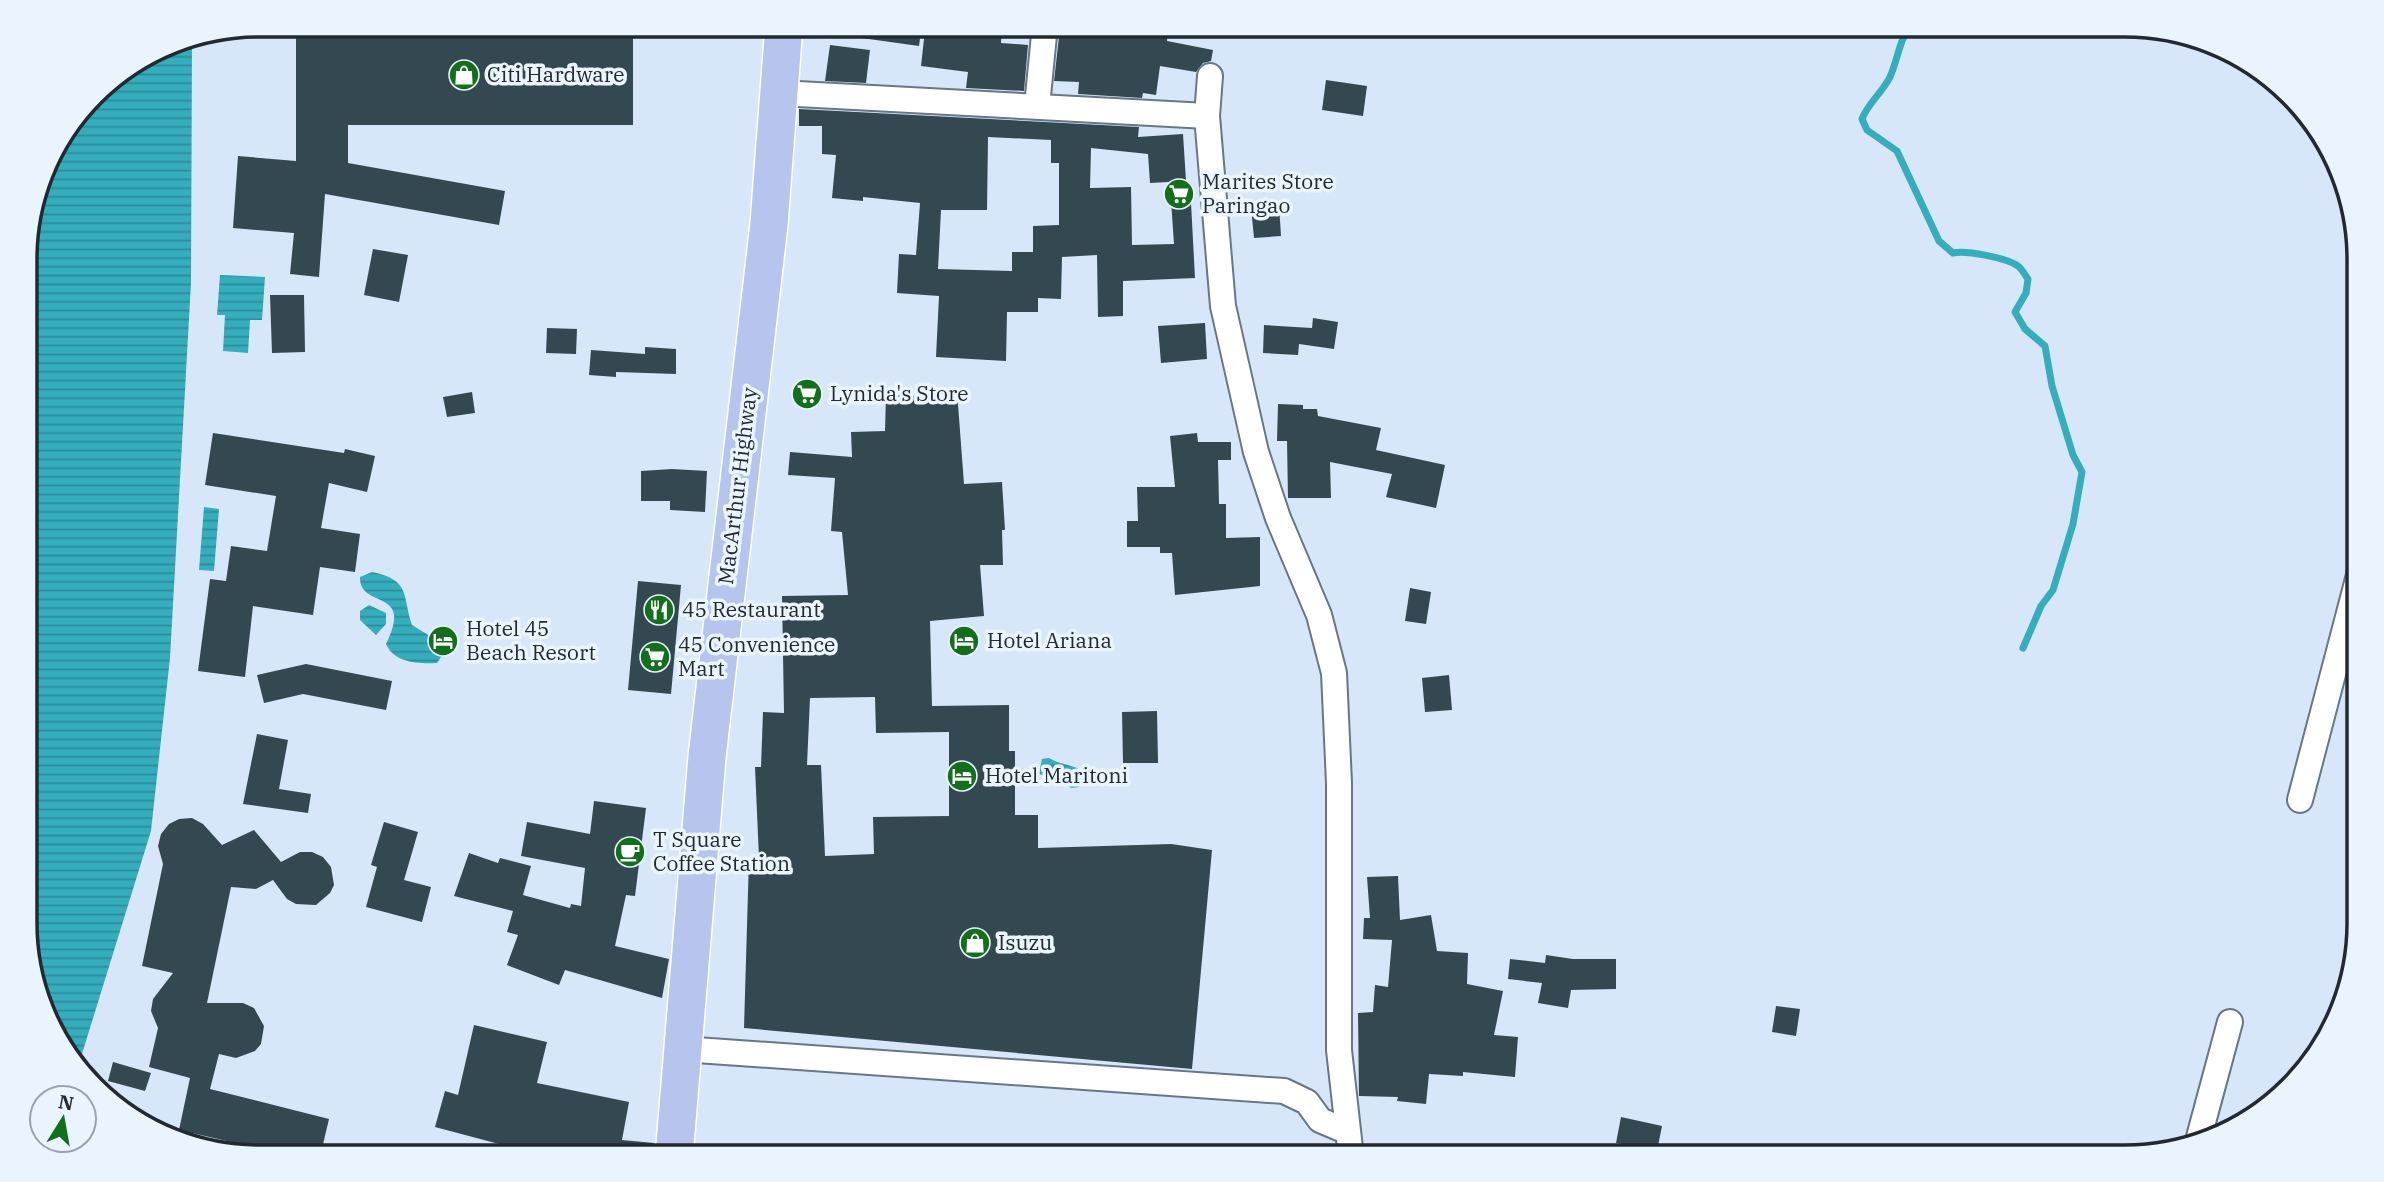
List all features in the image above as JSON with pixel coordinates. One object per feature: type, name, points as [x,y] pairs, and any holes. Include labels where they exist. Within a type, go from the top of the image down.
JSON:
[{"type":"highway","name":"MacArthur Highway","points":[[675,1145],[708,757],[769,224],[783,37]]},
{"type":"street","points":[[1037,106],[1044,37]]},
{"type":"street","points":[[1210,76],[1207,116],[1223,306],[1256,452],[1278,518],[1319,615],[1334,673],[1339,783],[1339,1050],[1349,1145]]},
{"type":"street","points":[[779,93],[1207,116]]},
{"type":"street","points":[[2300,800],[2347,618]]},
{"type":"street","points":[[2200,1132],[2230,1022]]},
{"type":"street","points":[[682,1049],[1284,1091],[1307,1102],[1320,1119],[1346,1131]]},
{"type":"water","points":[[192,48],[191,283],[170,658],[151,831],[81,1056],[66,1034],[44,981],[37,924],[37,244],[44,201],[54,174],[66,148],[92,112],[135,74]]},
{"type":"water","points":[[220,275],[265,277],[262,320],[250,320],[248,353],[223,351],[225,315],[217,315]]},
{"type":"water","points":[[204,507],[219,509],[214,571],[199,570]]},
{"type":"water","points":[[372,572],[385,575],[399,584],[412,625],[438,641],[443,654],[437,663],[408,661],[390,650],[386,644],[393,626],[394,614],[390,606],[362,587],[360,577]]},
{"type":"water","points":[[369,605],[386,613],[386,624],[376,635],[360,620],[360,611]]},
{"type":"water","points":[[1049,758],[1083,771],[1085,776],[1079,787],[1071,788],[1063,780],[1039,774],[1042,759]]},
{"type":"building","name":"Citi Hardware","points":[[296,37],[633,37],[633,125],[348,125],[348,163],[505,191],[499,225],[325,194],[319,277],[290,274],[294,233],[233,228],[238,156],[296,161]]},
{"type":"building","points":[[854,37],[920,37],[919,46]]},
{"type":"building","points":[[924,37],[1001,37],[1001,43],[1028,45],[1024,91],[966,88],[968,72],[921,66]]},
{"type":"building","points":[[1059,37],[1167,37],[1167,41],[1213,50],[1211,61],[1203,63],[1196,72],[1160,66],[1156,95],[1143,93],[1142,98],[1078,94],[1079,82],[1054,81]]},
{"type":"building","points":[[830,45],[870,50],[866,83],[825,81]]},
{"type":"building","points":[[1326,80],[1367,86],[1363,116],[1322,110]]},
{"type":"building","points":[[799,109],[1139,127],[1138,137],[1183,134],[1186,181],[1150,183],[1148,154],[1091,148],[1090,188],[1131,187],[1132,245],[1174,244],[1170,186],[1190,184],[1195,278],[1123,281],[1123,316],[1098,317],[1097,255],[1062,257],[1061,299],[1038,298],[1038,312],[1007,312],[1006,361],[936,357],[939,296],[897,293],[899,254],[916,255],[920,203],[863,197],[863,201],[832,198],[836,155],[822,154],[822,126],[799,126]],"holes":[[[988,137],[1051,140],[1051,163],[1059,163],[1059,225],[1033,226],[1033,252],[1012,252],[1012,271],[938,269],[941,210],[987,210]]]},
{"type":"building","points":[[1279,205],[1281,236],[1254,238],[1251,207]]},
{"type":"building","points":[[373,249],[408,255],[399,302],[364,295]]},
{"type":"building","points":[[270,295],[304,295],[305,352],[272,353]]},
{"type":"building","points":[[1313,318],[1338,322],[1334,349],[1299,344],[1298,355],[1263,353],[1264,325],[1312,328]]},
{"type":"building","points":[[1205,323],[1207,359],[1161,363],[1158,326]]},
{"type":"building","points":[[547,328],[577,329],[576,354],[546,353]]},
{"type":"building","points":[[645,347],[676,349],[676,374],[616,372],[616,377],[589,375],[591,350],[645,354]]},
{"type":"building","points":[[957,391],[964,484],[1002,482],[1005,530],[1002,530],[1003,565],[980,565],[984,616],[930,621],[932,706],[1009,705],[1009,751],[1015,751],[1015,815],[1038,815],[1038,848],[1171,844],[1212,850],[1192,1069],[744,1028],[749,858],[759,858],[755,767],[761,767],[763,712],[784,713],[782,596],[848,595],[842,532],[831,531],[835,478],[788,475],[790,452],[852,457],[851,432],[885,431],[886,395],[924,396],[923,393]],"holes":[[[875,697],[876,733],[949,732],[949,816],[873,817],[874,854],[825,856],[821,765],[807,765],[810,698]]]},
{"type":"building","points":[[472,392],[475,413],[447,417],[443,397]]},
{"type":"building","points":[[1278,404],[1303,405],[1303,409],[1317,409],[1318,416],[1381,428],[1376,450],[1445,465],[1436,508],[1386,497],[1392,474],[1330,462],[1331,498],[1288,498],[1287,441],[1277,441]]},
{"type":"building","points":[[213,433],[344,453],[345,449],[375,456],[367,492],[329,483],[321,528],[360,534],[355,572],[320,567],[313,615],[253,606],[245,677],[198,671],[210,579],[226,581],[231,546],[267,551],[276,496],[205,485]]},
{"type":"building","points":[[1197,433],[1198,442],[1231,442],[1231,460],[1218,460],[1219,504],[1226,504],[1226,538],[1260,537],[1260,586],[1175,595],[1172,553],[1160,553],[1160,547],[1127,547],[1127,521],[1138,521],[1137,487],[1175,487],[1170,436]]},
{"type":"building","points":[[641,471],[707,471],[705,512],[670,510],[670,501],[641,501]]},
{"type":"building","points":[[638,581],[681,585],[671,694],[628,690]]},
{"type":"building","points":[[1410,588],[1431,592],[1426,624],[1405,621]]},
{"type":"building","points":[[306,664],[392,681],[386,710],[303,694],[264,703],[257,675]]},
{"type":"building","points":[[1449,675],[1452,710],[1425,712],[1422,678]]},
{"type":"building","points":[[1157,711],[1158,763],[1123,763],[1122,712]]},
{"type":"building","points":[[257,734],[288,740],[279,789],[311,794],[308,813],[243,804]]},
{"type":"building","points":[[594,801],[646,808],[635,896],[626,895],[615,946],[669,959],[662,998],[565,970],[559,985],[507,965],[518,935],[507,932],[513,911],[454,896],[469,853],[498,863],[500,858],[531,866],[523,895],[570,908],[571,904],[581,906],[585,868],[521,856],[527,822],[590,834]]},
{"type":"building","points":[[192,818],[203,824],[222,845],[254,830],[281,862],[300,852],[312,852],[323,857],[331,867],[334,885],[330,893],[316,905],[296,904],[287,899],[273,880],[256,889],[231,887],[207,1003],[243,1003],[254,1008],[264,1026],[261,1044],[255,1051],[236,1058],[219,1054],[210,1089],[329,1119],[323,1145],[244,1145],[179,1130],[190,1078],[149,1067],[158,1028],[151,1011],[153,999],[173,973],[142,966],[163,864],[158,846],[161,834],[169,824],[179,819]]},
{"type":"building","points":[[384,822],[418,832],[404,880],[431,887],[422,922],[366,907],[377,867],[371,865]]},
{"type":"building","points":[[1398,876],[1400,920],[1431,915],[1437,951],[1468,953],[1467,984],[1503,991],[1494,1035],[1518,1037],[1515,1077],[1463,1072],[1463,1076],[1429,1074],[1426,1104],[1397,1101],[1398,1097],[1359,1096],[1358,1013],[1373,1012],[1375,985],[1388,987],[1392,940],[1363,939],[1364,918],[1370,918],[1367,877]]},
{"type":"building","points":[[1546,955],[1573,959],[1616,959],[1616,989],[1571,990],[1568,1008],[1538,1003],[1542,983],[1508,979],[1510,959],[1545,963]]},
{"type":"building","points":[[1776,1006],[1800,1009],[1796,1036],[1772,1032]]},
{"type":"building","points":[[474,1025],[547,1042],[537,1083],[629,1102],[622,1140],[654,1145],[499,1145],[435,1127],[445,1091],[458,1095]]},
{"type":"building","points":[[113,1062],[151,1073],[145,1091],[108,1081]]},
{"type":"building","points":[[1621,1117],[1662,1126],[1658,1145],[1616,1143]]},
{"type":"waterway","points":[[1904,37],[1890,77],[1862,119],[1867,130],[1897,151],[1939,241],[1953,253],[1976,254],[2013,263],[2028,279],[2026,293],[2015,312],[2025,329],[2045,346],[2052,386],[2073,455],[2082,472],[2073,524],[2053,590],[2041,606],[2023,648]]},
{"type":"place","name":"Citi Hardware","points":[[464,75]]},
{"type":"place","name":"Marites Store Paringao","points":[[1179,194]]},
{"type":"place","name":"Lynida's Store","points":[[807,394]]},
{"type":"place","name":"45 Restaurant","points":[[659,610]]},
{"type":"place","name":"Hotel 45 Beach Resort","points":[[443,641]]},
{"type":"place","name":"Hotel Ariana","points":[[964,641]]},
{"type":"place","name":"45 Convenience Mart","points":[[655,657]]},
{"type":"place","name":"Hotel Maritoni","points":[[962,776]]},
{"type":"place","name":"T Square Coffee Station","points":[[630,852]]},
{"type":"place","name":"Isuzu","points":[[975,943]]}]
